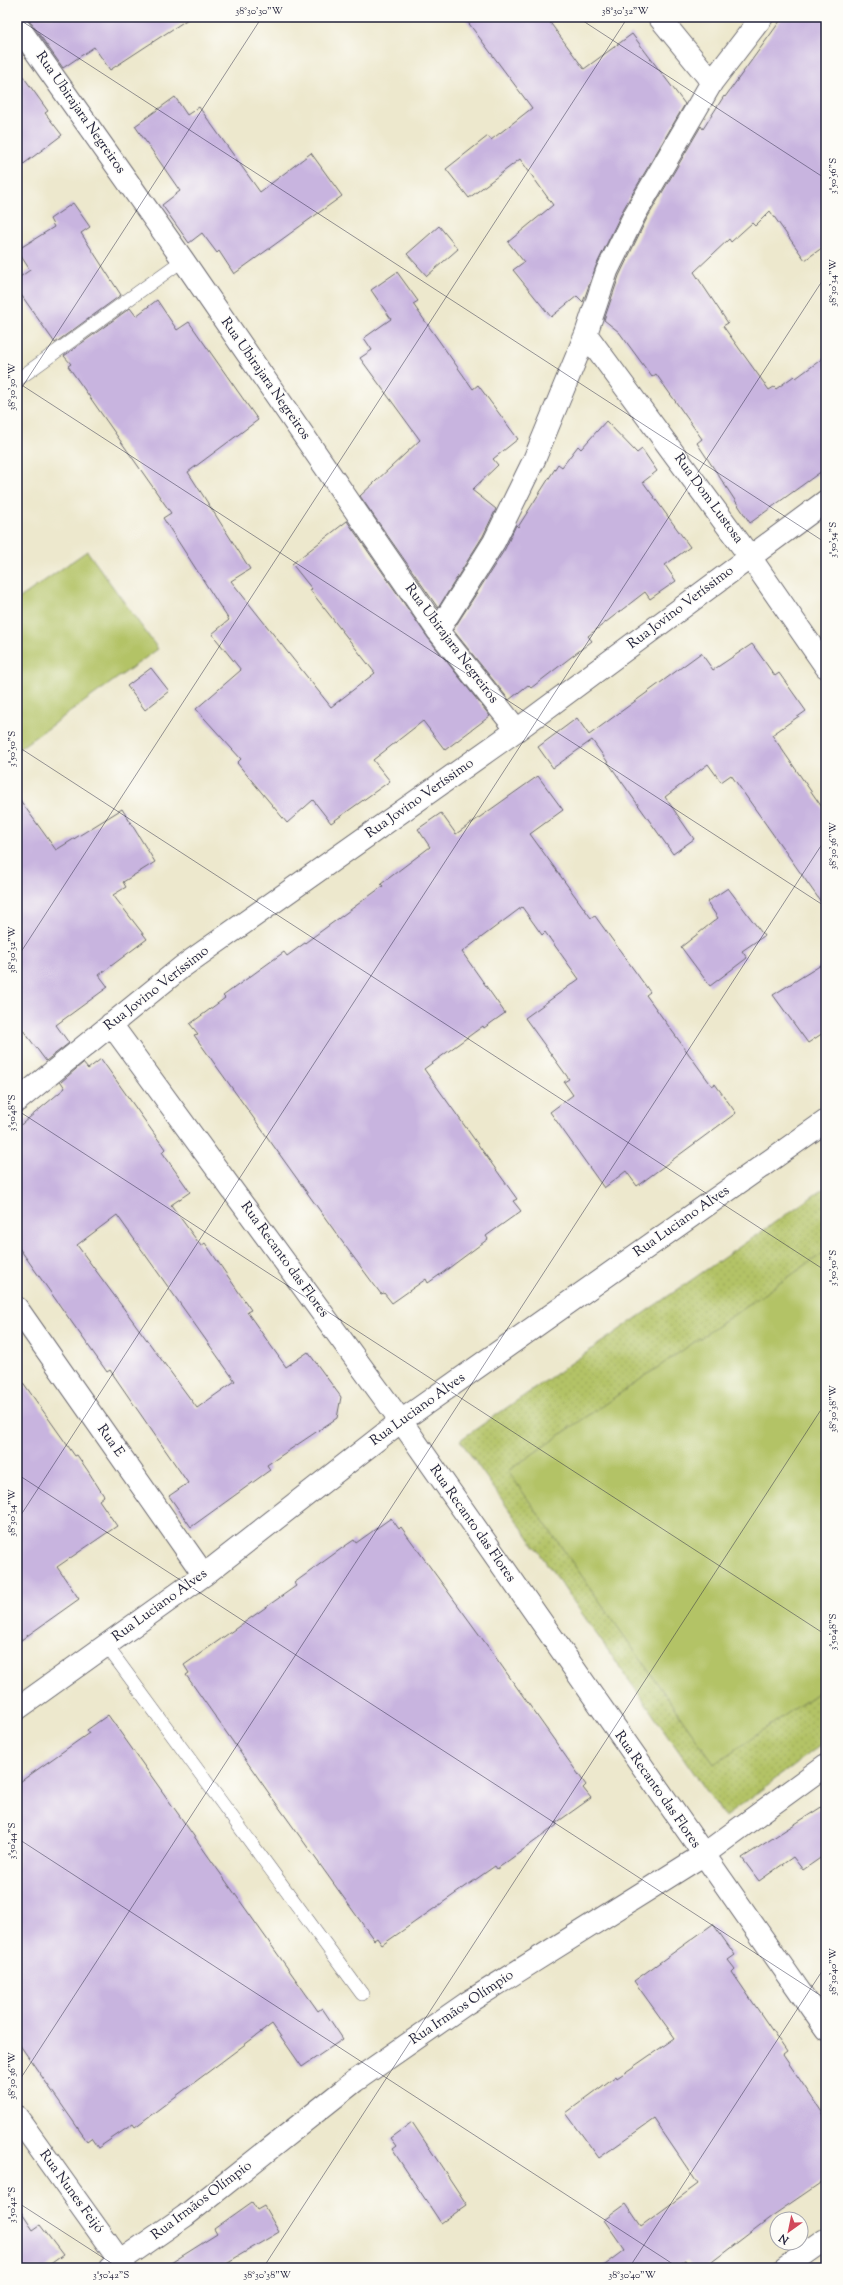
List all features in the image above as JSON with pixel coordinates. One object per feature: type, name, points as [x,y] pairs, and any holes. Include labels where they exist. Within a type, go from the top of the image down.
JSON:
[{"type":"street","points":[[659,17],[712,82]]},
{"type":"street","points":[[438,631],[494,542],[534,460],[586,334],[607,271],[635,214],[712,82],[762,17]]},
{"type":"street","name":"Rua Ubirajara Negreiros","points":[[18,27],[183,260],[438,631],[517,730]]},
{"type":"street","name":"Rua Dom Lustosa","points":[[586,334],[750,557],[826,666]]},
{"type":"street","name":"Rua Jovino Veríssimo","points":[[17,1101],[182,967],[517,730],[826,501]]},
{"type":"street","name":"Rua Recanto das Flores","points":[[111,1024],[401,1421],[826,2029]]},
{"type":"street","name":"Rua Luciano Alves","points":[[20,1701],[106,1645],[204,1575],[401,1421],[826,1121]]},
{"type":"street","name":"Rua E","points":[[17,1308],[204,1575]]},
{"type":"street","name":"Rua Irmãos Olímpio","points":[[119,2266],[355,2082],[466,2003],[703,1855],[826,1764]]},
{"type":"street","name":"Rua Nunes Feijó","points":[[17,2117],[119,2266]]},
{"type":"street","points":[[785,2268],[826,2240]]},
{"type":"lane","points":[[17,380],[183,260]]},
{"type":"lane","points":[[106,1645],[362,1994]]},
{"type":"green space","points":[[87,551],[158,649],[17,750],[17,600]]},
{"type":"green space","points":[[826,1187],[826,1741],[725,1817],[460,1440]]},
{"type":"green space","points":[[826,1251],[826,1687],[714,1764],[508,1471]]},
{"type":"building","points":[[27,17],[191,17],[110,70],[94,47],[63,68]]},
{"type":"building","points":[[464,17],[546,17],[584,69],[632,34],[685,104],[624,208],[596,266],[583,302],[577,296],[551,317],[513,270],[524,262],[508,242],[553,205],[520,159],[469,198],[446,169],[488,136],[491,140],[532,108]]},
{"type":"building","points":[[783,17],[826,17],[826,245],[805,260],[770,211],[755,226],[752,223],[731,242],[729,239],[694,272],[728,323],[723,326],[769,390],[774,387],[776,389],[794,376],[796,378],[826,356],[826,468],[750,523],[697,443],[702,439],[656,374],[652,377],[619,332],[604,320],[619,276],[646,220],[701,126],[703,129],[724,96],[725,97]]},
{"type":"building","points":[[17,68],[48,111],[45,113],[62,135],[17,169]]},
{"type":"building","points":[[175,97],[187,115],[199,107],[260,192],[311,153],[342,196],[234,274],[219,251],[217,253],[202,233],[189,243],[162,205],[180,191],[135,126]]},
{"type":"building","points":[[73,203],[90,227],[81,233],[121,295],[55,343],[17,289],[17,279],[30,270],[17,250],[54,227],[50,219]]},
{"type":"building","points":[[439,226],[458,249],[427,276],[407,254]]},
{"type":"building","points":[[397,272],[418,301],[413,304],[473,389],[478,385],[518,439],[493,459],[498,465],[472,490],[496,509],[483,536],[438,608],[360,496],[420,440],[360,358],[372,350],[364,338],[391,319],[371,290]]},
{"type":"building","points":[[157,300],[177,330],[189,322],[258,420],[188,472],[250,569],[231,581],[331,707],[375,673],[310,590],[312,589],[292,564],[347,521],[428,638],[490,716],[445,750],[423,721],[373,760],[390,781],[331,823],[313,800],[287,823],[237,763],[241,759],[196,709],[241,670],[212,634],[229,620],[163,518],[171,513],[68,366],[71,364],[64,356],[130,308],[136,316]]},
{"type":"building","points":[[606,421],[637,453],[642,449],[657,471],[643,482],[690,547],[665,565],[676,581],[650,599],[645,592],[588,636],[592,641],[531,688],[528,685],[509,700],[453,630],[505,549],[516,525],[518,527],[558,464],[562,467],[578,446],[581,449]]},
{"type":"building","points":[[752,644],[775,676],[779,673],[806,711],[772,735],[826,813],[826,909],[731,775],[721,782],[708,764],[665,797],[694,839],[673,854],[592,740],[553,768],[538,747],[577,718],[589,735],[701,653],[713,670]]},
{"type":"building","points":[[151,668],[169,691],[145,710],[127,686]]},
{"type":"building","points":[[538,776],[563,810],[530,834],[591,918],[595,916],[650,992],[646,995],[712,1086],[715,1084],[736,1113],[637,1186],[626,1171],[604,1188],[550,1112],[573,1095],[564,1082],[569,1079],[525,1018],[579,979],[545,932],[542,935],[522,907],[462,952],[505,1013],[484,1028],[483,1026],[424,1069],[517,1199],[513,1201],[521,1211],[486,1236],[488,1239],[445,1271],[428,1283],[426,1279],[392,1303],[384,1293],[381,1294],[346,1247],[194,1035],[198,1034],[190,1024],[225,998],[223,996],[284,952],[287,956],[383,886],[381,884],[430,847],[418,829],[441,813],[456,834]]},
{"type":"building","points":[[17,796],[56,850],[122,809],[155,862],[123,882],[126,887],[113,895],[147,939],[99,975],[108,987],[56,1025],[69,1043],[46,1061],[17,1022]]},
{"type":"building","points":[[728,888],[764,936],[742,951],[747,958],[710,986],[681,947],[718,918],[707,902]]},
{"type":"building","points":[[826,962],[826,1031],[808,1043],[773,995]]},
{"type":"building","points":[[101,1059],[165,1149],[162,1152],[190,1192],[171,1205],[201,1246],[205,1243],[251,1310],[247,1312],[286,1367],[308,1352],[341,1397],[337,1418],[267,1465],[270,1470],[191,1527],[169,1496],[188,1483],[110,1370],[107,1372],[17,1245],[17,1128],[65,1088],[61,1082],[83,1063],[88,1069]],"holes":[[[117,1215],[235,1381],[197,1408],[77,1245]]]},
{"type":"building","points":[[17,1374],[75,1456],[77,1455],[88,1471],[104,1496],[99,1500],[117,1526],[57,1567],[79,1599],[17,1643]]},
{"type":"building","points":[[391,1518],[399,1529],[401,1527],[489,1648],[586,1785],[583,1788],[591,1798],[497,1869],[495,1866],[382,1945],[377,1938],[374,1940],[273,1799],[186,1675],[189,1673],[184,1665],[296,1586],[294,1583],[345,1546],[354,1540],[356,1543]]},
{"type":"building","points":[[108,1715],[318,2011],[322,2008],[343,2039],[302,2067],[272,2024],[135,2127],[133,2124],[98,2148],[91,2138],[87,2141],[17,2041],[17,1784],[89,1733],[87,1730]]},
{"type":"building","points":[[826,1804],[826,1854],[803,1870],[793,1857],[759,1881],[742,1858]]},
{"type":"building","points":[[713,1924],[735,1955],[728,1960],[735,1969],[732,1972],[787,2052],[783,2055],[826,2118],[826,2179],[779,2211],[769,2211],[769,2218],[704,2268],[693,2268],[686,2260],[674,2268],[601,2268],[625,2250],[604,2220],[626,2204],[641,2226],[698,2184],[654,2119],[599,2158],[566,2113],[616,2076],[617,2078],[675,2038],[634,1981]]},
{"type":"building","points":[[412,2122],[467,2205],[441,2223],[392,2149],[396,2146],[390,2138]]},
{"type":"building","points":[[252,2202],[257,2210],[264,2206],[279,2232],[218,2268],[163,2268],[217,2234],[214,2229]]},
{"type":"building","points":[[17,2206],[33,2230],[40,2225],[63,2255],[45,2268],[17,2268]]}]
